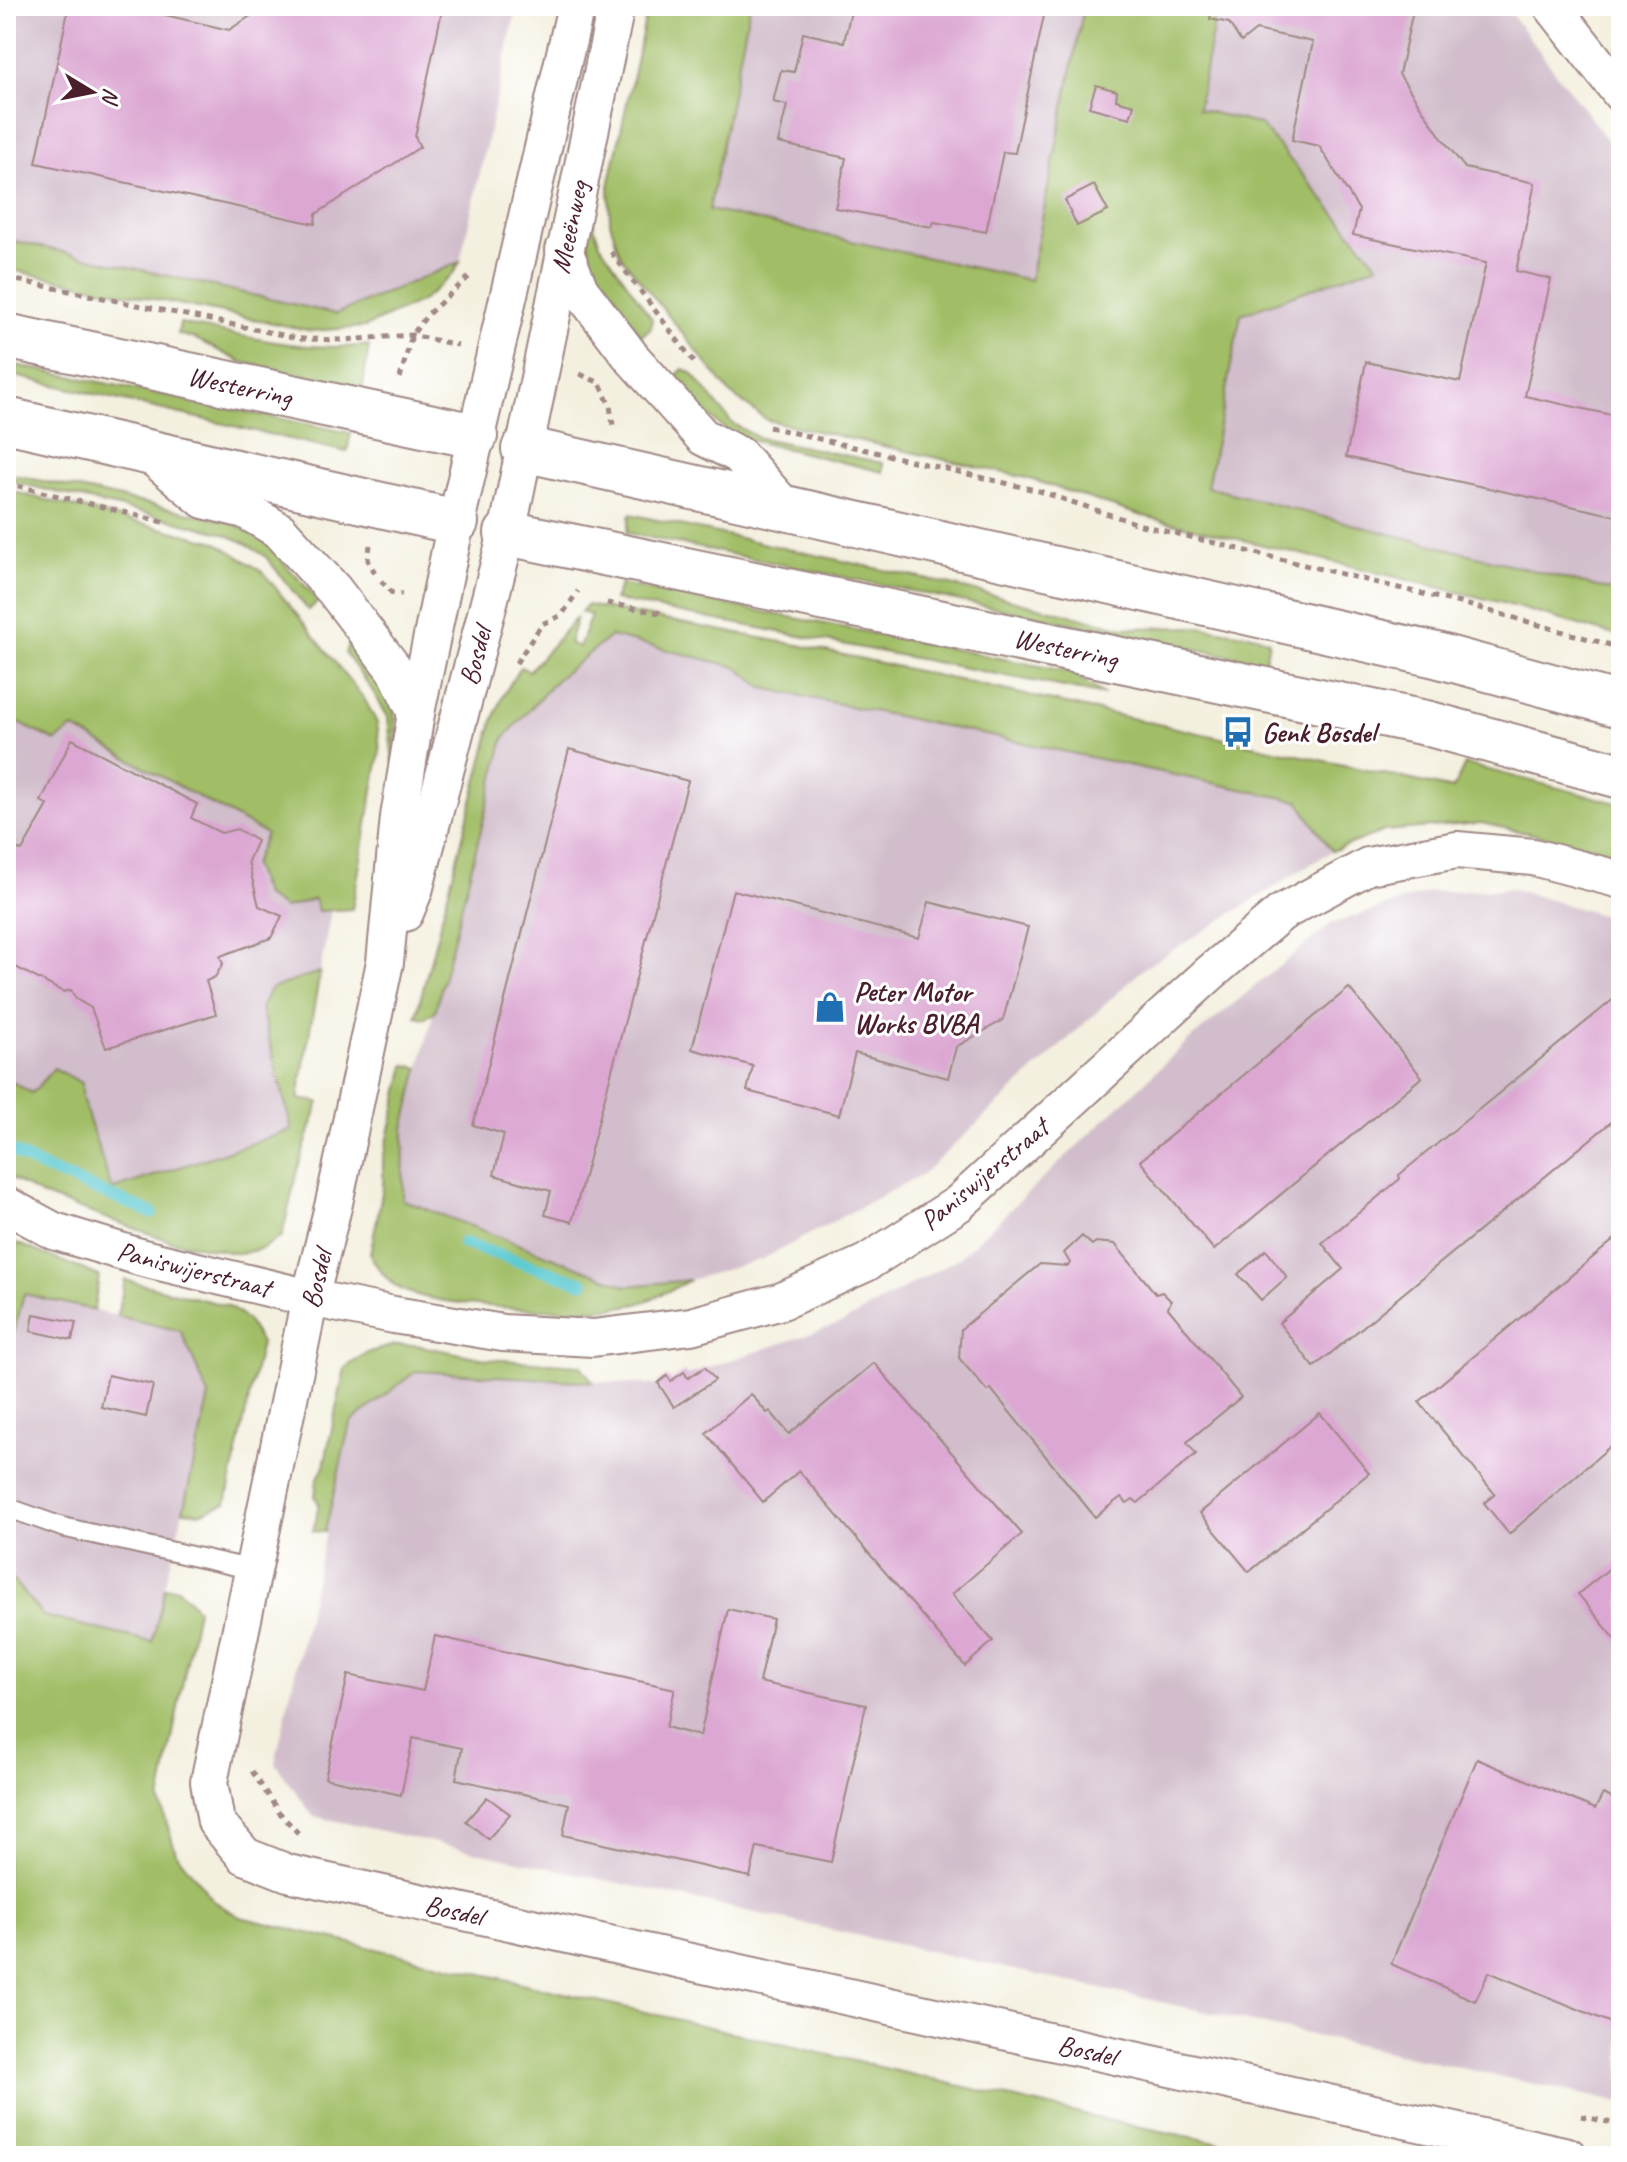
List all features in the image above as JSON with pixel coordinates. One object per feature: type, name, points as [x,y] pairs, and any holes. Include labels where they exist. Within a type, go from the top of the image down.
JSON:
[{"type":"highway","name":"Westerring","points":[[6,336],[475,436]]},
{"type":"highway","points":[[6,420],[456,522]]},
{"type":"highway","points":[[524,449],[1421,652],[1621,705]]},
{"type":"highway","name":"Westerring","points":[[507,533],[1426,723],[1621,776]]},
{"type":"street","name":"Meeënweg","points":[[456,522],[576,6]]},
{"type":"street","name":"Meeënweg","points":[[507,533],[614,16],[613,6]]},
{"type":"street","points":[[1552,6],[1621,94]]},
{"type":"street","points":[[564,250],[580,290],[632,358],[703,437],[739,455],[785,507]]},
{"type":"street","points":[[149,454],[204,500],[245,510],[280,531],[334,590],[397,673],[416,713]]},
{"type":"street","name":"Bosdel","points":[[456,522],[416,713],[399,817],[385,962],[334,1203],[310,1298],[209,1782],[216,1822],[245,1856],[288,1873],[1568,2156]]},
{"type":"street","name":"Bosdel","points":[[385,962],[414,891],[507,533]]},
{"type":"street","name":"Paniswijerstraat","points":[[6,1205],[54,1231],[143,1258],[310,1298],[503,1333],[593,1338],[691,1326],[782,1301],[872,1260],[958,1204],[1209,974],[1281,913],[1368,866],[1457,850],[1533,857],[1621,880]]},
{"type":"lane","points":[[6,1507],[62,1527],[254,1570]]},
{"type":"path","points":[[6,278],[302,339],[345,340],[412,335],[467,347]]},
{"type":"path","points":[[667,329],[702,372]]},
{"type":"path","points":[[399,382],[412,335]]},
{"type":"path","points":[[600,383],[610,406],[611,437]]},
{"type":"path","points":[[765,426],[1039,491],[1141,525],[1472,606],[1621,648]]},
{"type":"path","points":[[6,483],[171,524]]},
{"type":"path","points":[[371,532],[368,560],[392,593]]},
{"type":"path","points":[[542,624],[562,615],[578,591]]},
{"type":"path","points":[[254,1756],[252,1770],[278,1811],[299,1834]]},
{"type":"path","points":[[1577,2115],[1621,2125]]},
{"type":"shaded area","points":[[6,6],[517,6],[460,262],[336,314],[6,239]]},
{"type":"shaded area","points":[[750,6],[1084,6],[1030,280],[708,210]]},
{"type":"shaded area","points":[[1217,6],[1505,6],[1621,158],[1621,593],[1207,487],[1241,314],[1377,265],[1198,109]]},
{"type":"shaded area","points":[[611,636],[737,667],[764,688],[1298,801],[1332,851],[1144,968],[924,1173],[763,1259],[690,1280],[627,1286],[403,1200],[404,1128],[504,738],[556,680]]},
{"type":"shaded area","points":[[6,717],[56,741],[73,728],[267,834],[253,865],[314,899],[318,911],[331,910],[320,972],[271,989],[261,1008],[293,1130],[112,1190],[32,1093],[6,1079]]},
{"type":"shaded area","points":[[1513,889],[1621,921],[1621,2103],[313,1816],[275,1763],[350,1423],[416,1371],[657,1385],[842,1323],[959,1258],[1188,1041],[1331,924],[1430,892]]},
{"type":"shaded area","points":[[24,1294],[181,1331],[210,1396],[152,1642],[43,1616],[6,1572],[6,1379]]},
{"type":"green space","points":[[648,6],[750,6],[709,210],[1030,280],[1084,6],[1217,6],[1198,109],[1261,125],[1378,265],[1241,314],[1207,487],[1621,593],[1621,637],[1499,602],[1139,515],[1027,478],[767,420],[731,394],[620,255],[610,222],[609,186]]},
{"type":"green space","points":[[592,202],[594,227],[600,244],[652,319],[651,328],[641,336],[605,290],[591,261],[588,225]]},
{"type":"green space","points":[[6,239],[336,314],[460,262],[452,275],[422,301],[365,327],[312,331],[6,269]]},
{"type":"green space","points":[[180,323],[297,345],[369,345],[363,387],[241,362],[196,339],[178,334]]},
{"type":"green space","points":[[6,363],[351,433],[347,452],[6,374]]},
{"type":"green space","points":[[683,369],[692,373],[732,423],[757,437],[883,463],[883,472],[737,437],[703,410],[674,378]]},
{"type":"green space","points":[[6,473],[231,522],[262,539],[319,601],[308,610],[265,556],[222,533],[6,480]]},
{"type":"green space","points":[[6,490],[216,542],[263,572],[365,700],[377,723],[380,751],[352,909],[318,911],[314,899],[285,908],[265,896],[253,865],[266,834],[73,728],[56,741],[6,717]]},
{"type":"green space","points":[[630,514],[943,583],[1124,628],[1201,627],[1257,636],[1269,641],[1265,663],[627,533]]},
{"type":"green space","points":[[621,584],[1070,672],[1105,695],[614,600]]},
{"type":"green space","points":[[587,605],[803,646],[1453,789],[1465,764],[1621,804],[1621,853],[1481,823],[1384,831],[1332,851],[1298,801],[764,688],[736,667],[611,636],[556,680],[504,738],[435,1012],[424,1018],[416,1016],[493,721],[503,696],[520,667],[529,671],[577,617],[569,643],[579,647],[591,615],[581,612]]},
{"type":"green space","points":[[350,642],[390,696],[396,724],[393,763],[388,717],[345,653]]},
{"type":"green space","points":[[320,972],[298,1099],[319,1102],[298,1168],[282,1236],[263,1248],[240,1254],[170,1241],[41,1195],[6,1175],[6,1079],[32,1093],[54,1068],[82,1083],[82,1098],[114,1189],[292,1130],[261,1008],[270,989]]},
{"type":"green space","points":[[405,1065],[419,1068],[404,1128],[403,1200],[627,1286],[690,1280],[640,1303],[556,1310],[451,1302],[423,1297],[393,1284],[370,1255],[383,1188],[383,1159]]},
{"type":"green space","points":[[6,1239],[99,1276],[94,1310],[24,1294],[6,1364]]},
{"type":"green space","points":[[125,1280],[228,1306],[247,1320],[261,1343],[226,1503],[200,1513],[183,1511],[209,1396],[181,1331],[117,1316]]},
{"type":"green space","points":[[395,1345],[416,1345],[486,1359],[580,1365],[593,1382],[416,1371],[350,1423],[325,1532],[313,1531],[319,1504],[315,1497],[317,1480],[324,1466],[345,1368],[366,1353]]},
{"type":"green space","points":[[6,1572],[43,1616],[152,1642],[165,1588],[178,1588],[197,1609],[160,1801],[176,1853],[214,1901],[240,1917],[1106,2120],[1286,2156],[6,2156]]},
{"type":"building","points":[[69,6],[127,6],[229,30],[266,6],[443,6],[415,137],[420,147],[316,214],[315,224],[36,163]]},
{"type":"building","points":[[852,6],[1046,6],[1015,153],[1003,152],[986,232],[934,222],[932,227],[835,208],[846,158],[778,143],[787,105],[773,102],[781,70],[794,72],[803,33],[844,42]]},
{"type":"building","points":[[1213,6],[1414,6],[1399,74],[1441,137],[1465,168],[1535,183],[1516,271],[1551,279],[1525,396],[1621,417],[1621,517],[1346,457],[1366,362],[1460,382],[1486,263],[1353,235],[1359,210],[1319,146],[1292,140],[1313,42],[1256,30],[1241,42],[1229,23],[1210,19]]},
{"type":"building","points":[[1096,85],[1117,91],[1116,100],[1134,105],[1130,118],[1089,107]]},
{"type":"building","points":[[1094,185],[1108,211],[1077,226],[1065,200]]},
{"type":"building","points":[[72,739],[197,804],[191,818],[221,833],[237,829],[257,841],[248,861],[259,906],[282,916],[271,938],[220,956],[223,964],[215,977],[206,981],[216,1014],[106,1048],[91,1008],[76,999],[71,990],[63,992],[6,962],[6,843],[22,851],[48,805],[41,801]]},
{"type":"building","points":[[569,749],[688,781],[572,1222],[545,1215],[551,1191],[494,1175],[504,1134],[473,1125]]},
{"type":"building","points":[[733,890],[919,938],[929,902],[1028,927],[1003,1020],[956,1047],[948,1078],[855,1053],[839,1115],[747,1091],[753,1066],[692,1049]]},
{"type":"building","points":[[1349,988],[1422,1077],[1214,1250],[1140,1161]]},
{"type":"building","points":[[1621,993],[1621,1114],[1314,1367],[1279,1323],[1343,1269],[1322,1243],[1400,1179],[1399,1175]]},
{"type":"building","points":[[1621,1234],[1621,1437],[1509,1534],[1484,1503],[1495,1494],[1419,1402]]},
{"type":"building","points":[[1082,1236],[1092,1245],[1096,1242],[1115,1244],[1156,1294],[1162,1292],[1171,1301],[1168,1308],[1241,1397],[1187,1442],[1196,1454],[1138,1503],[1133,1499],[1127,1503],[1121,1497],[1095,1517],[991,1389],[987,1391],[959,1358],[961,1329],[1040,1264],[1068,1266],[1070,1263],[1064,1253]]},
{"type":"building","points":[[1266,1250],[1287,1277],[1261,1300],[1238,1274]]},
{"type":"building","points":[[34,1314],[76,1322],[72,1340],[31,1331]]},
{"type":"building","points":[[874,1363],[1022,1534],[952,1594],[993,1641],[965,1666],[799,1471],[763,1502],[706,1433],[751,1394],[789,1434]]},
{"type":"building","points":[[705,1367],[715,1380],[674,1407],[658,1383],[667,1376],[671,1381],[684,1372],[688,1378]]},
{"type":"building","points":[[108,1375],[153,1385],[146,1417],[101,1407]]},
{"type":"building","points":[[1320,1413],[1369,1473],[1249,1572],[1200,1513]]},
{"type":"building","points":[[1621,1559],[1621,1646],[1578,1594]]},
{"type":"building","points":[[728,1609],[773,1619],[759,1682],[866,1705],[831,1862],[757,1847],[750,1877],[563,1835],[569,1804],[456,1779],[462,1748],[413,1738],[401,1795],[325,1778],[348,1675],[423,1691],[435,1636],[675,1689],[666,1727],[700,1736]]},
{"type":"building","points":[[1477,1759],[1595,1809],[1603,1794],[1621,1802],[1621,2027],[1489,1972],[1475,2001],[1391,1964]]},
{"type":"building","points":[[487,1797],[510,1814],[488,1839],[466,1821]]},
{"type":"waterway","points":[[6,1148],[41,1167],[152,1213]]},
{"type":"waterway","points":[[463,1243],[583,1283]]},
{"type":"place","name":"Genk Bosdel","points":[[1238,732]]},
{"type":"place","name":"Peter Motor Works BVBA","points":[[830,1007]]}]
